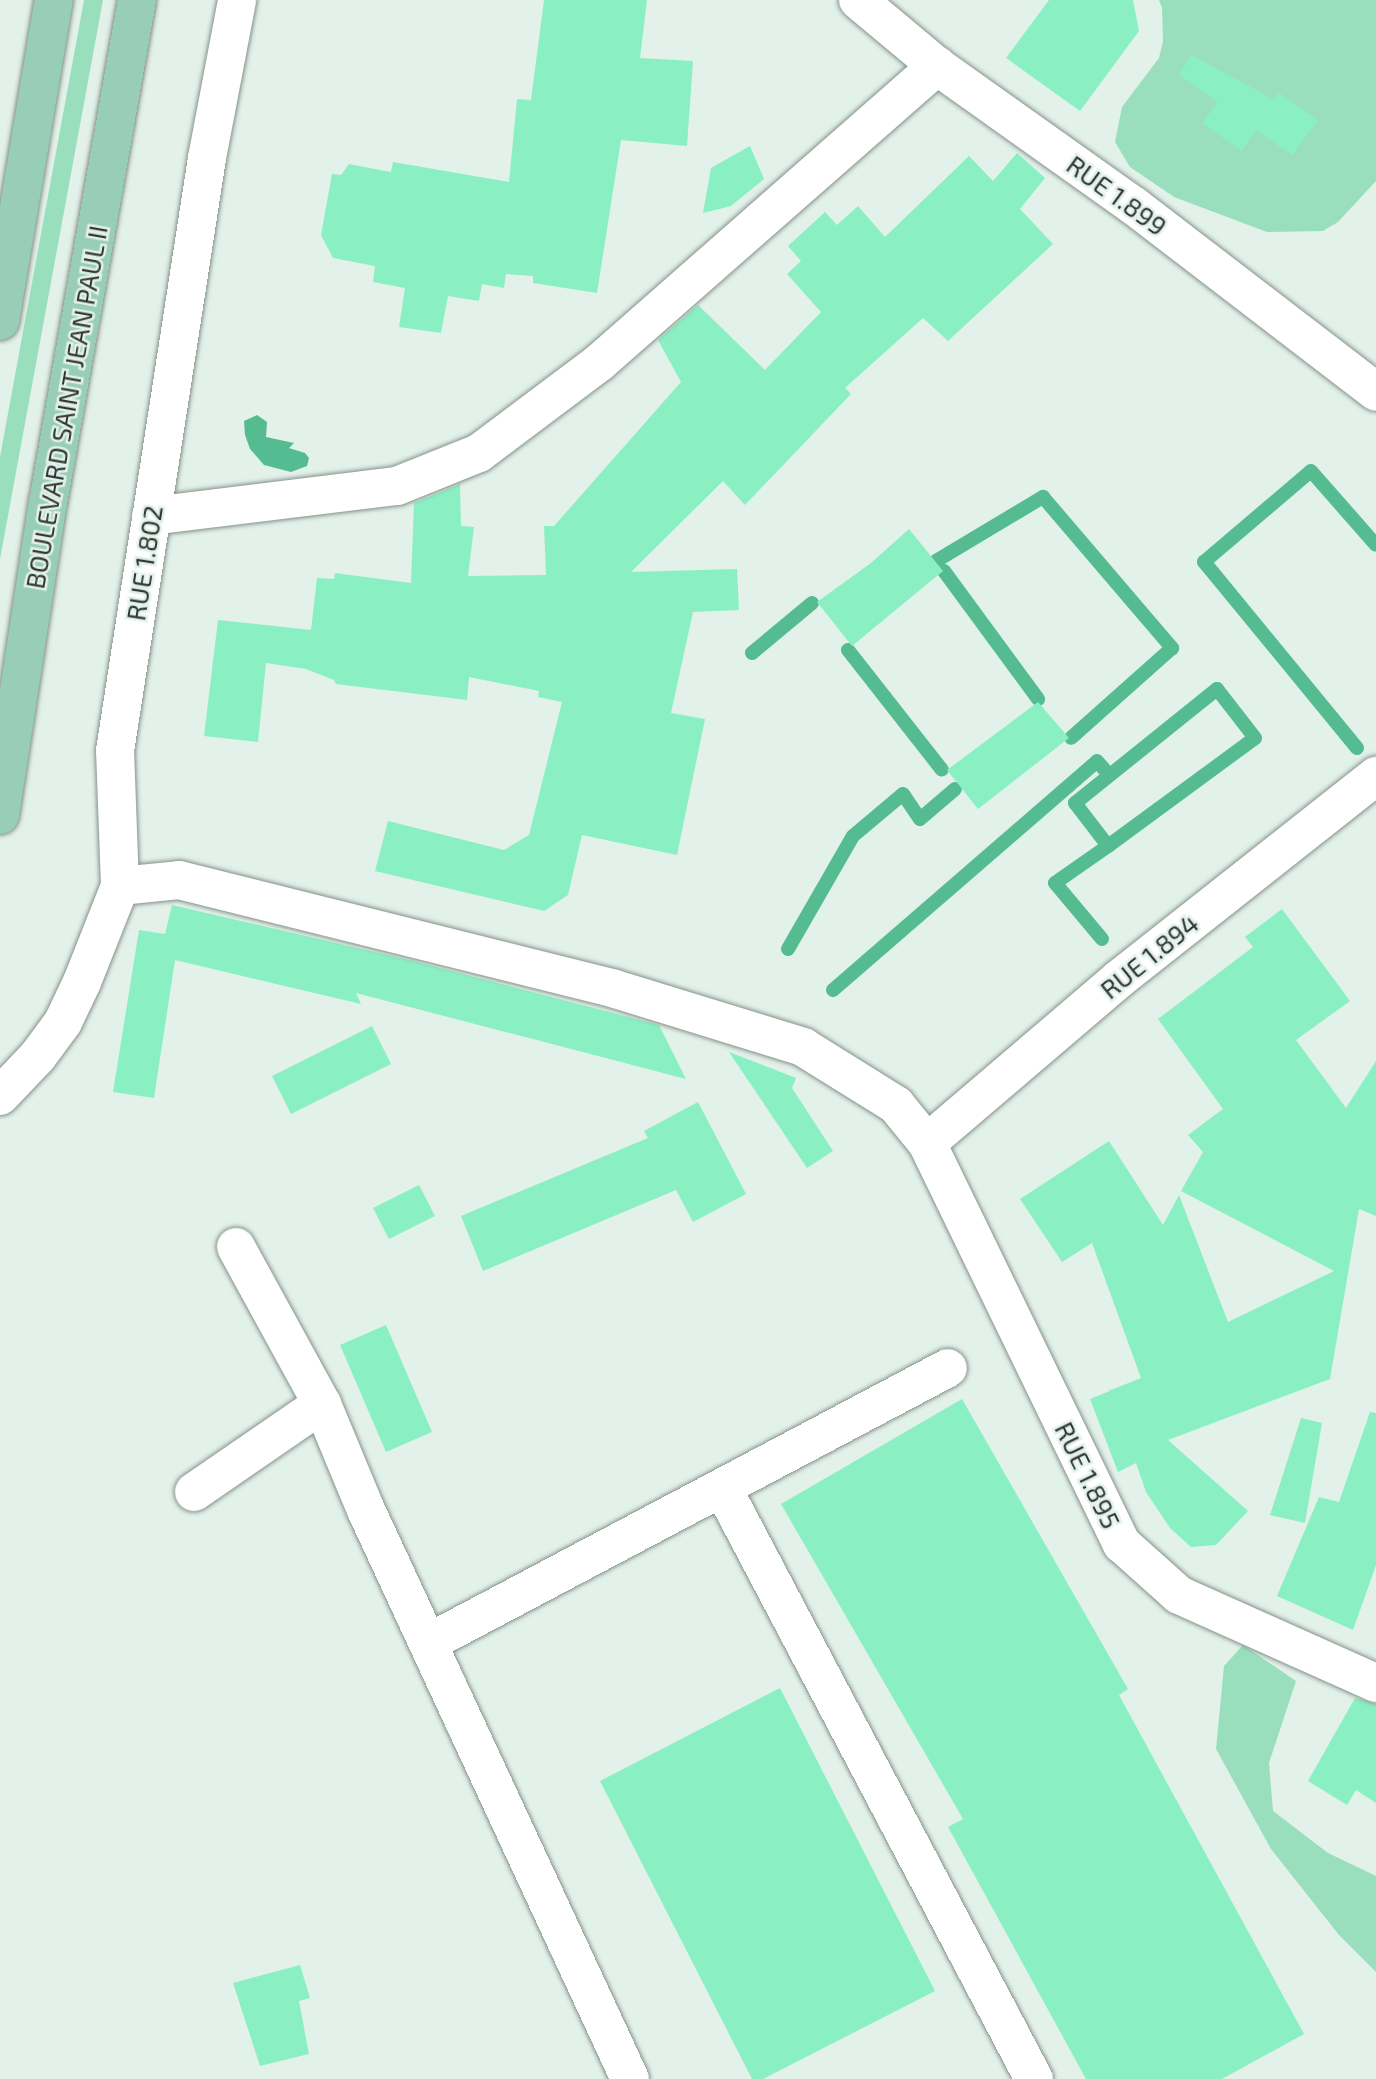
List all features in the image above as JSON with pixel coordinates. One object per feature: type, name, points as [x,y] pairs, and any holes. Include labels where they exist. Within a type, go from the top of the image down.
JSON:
[{"type":"main road","points":[[0,321],[54,0]]},
{"type":"main road","name":"BOULEVARD SAINT JEAN PAUL II","points":[[0,815],[48,503],[137,0]]},
{"type":"street","name":"RUE 1.802","points":[[0,1096],[38,1055],[63,1021],[82,982],[120,886],[115,751],[206,158],[237,0]]},
{"type":"street","name":"RUE 1.899","points":[[858,0],[937,66],[1134,206],[1376,392]]},
{"type":"street","points":[[151,516],[397,486],[479,453],[600,362],[937,66]]},
{"type":"street","name":"RUE 1.894","points":[[927,1143],[1119,979],[1376,776]]},
{"type":"street","name":"RUE 1.895","points":[[120,886],[179,880],[615,989],[803,1047],[896,1105],[927,1143],[1122,1545],[1179,1595],[1376,1683]]},
{"type":"street","points":[[236,1247],[322,1404],[366,1510],[630,2079]]},
{"type":"street","points":[[428,1643],[948,1368]]},
{"type":"street","points":[[194,1492],[322,1404]]},
{"type":"street","points":[[723,1489],[1034,2079]]},
{"type":"shaded area","points":[[84,0],[103,0],[0,559],[0,457]]},
{"type":"shaded area","points":[[1159,0],[1376,0],[1376,181],[1338,222],[1323,231],[1267,232],[1174,197],[1130,167],[1115,142],[1122,107],[1159,58],[1163,41],[1162,8]]},
{"type":"shaded area","points":[[257,415],[267,422],[266,437],[294,443],[289,448],[305,453],[309,458],[307,466],[291,472],[264,465],[250,449],[245,435],[244,421]]},
{"type":"shaded area","points":[[1243,1645],[1296,1681],[1269,1763],[1273,1811],[1328,1853],[1376,1876],[1376,1972],[1339,1935],[1271,1849],[1216,1749],[1224,1666]]},
{"type":"building","points":[[544,0],[647,0],[640,58],[693,61],[687,146],[621,140],[597,293],[533,283],[533,276],[506,274],[504,288],[482,284],[479,301],[448,296],[441,333],[399,327],[405,288],[373,282],[375,266],[333,258],[321,235],[332,174],[341,175],[349,164],[391,172],[393,162],[509,182],[517,99],[531,100]]},
{"type":"building","points":[[1049,0],[1133,0],[1139,31],[1080,111],[1006,58]]},
{"type":"building","points":[[1191,55],[1273,99],[1279,93],[1318,120],[1292,155],[1256,130],[1242,151],[1202,123],[1218,102],[1179,75]]},
{"type":"building","points":[[750,146],[764,179],[731,206],[703,213],[711,168]]},
{"type":"building","points":[[1017,153],[1045,178],[1020,209],[1053,244],[948,341],[923,318],[845,388],[851,394],[745,505],[723,481],[631,572],[737,569],[739,610],[693,612],[671,713],[705,719],[677,855],[582,835],[568,895],[544,911],[375,871],[388,821],[504,850],[529,835],[562,702],[538,697],[539,691],[469,677],[467,700],[336,684],[334,680],[306,669],[266,663],[258,742],[204,736],[218,620],[311,630],[317,578],[334,579],[335,573],[411,583],[414,503],[460,484],[461,526],[474,527],[468,576],[546,575],[544,526],[554,526],[681,382],[658,340],[698,305],[765,370],[821,312],[787,274],[801,261],[788,246],[825,212],[837,225],[858,206],[885,237],[969,156],[993,181]]},
{"type":"building","points":[[909,529],[943,571],[852,646],[817,602],[871,563]]},
{"type":"building","points":[[1038,702],[1069,738],[978,809],[947,770]]},
{"type":"building","points":[[172,905],[413,961],[659,1025],[686,1079],[356,993],[361,1004],[175,960],[154,1098],[113,1092],[139,930],[165,934]]},
{"type":"building","points":[[1282,909],[1350,1001],[1296,1040],[1346,1108],[1376,1061],[1376,1216],[1359,1209],[1330,1379],[1168,1440],[1248,1511],[1216,1545],[1191,1547],[1170,1528],[1146,1492],[1136,1463],[1118,1472],[1090,1399],[1110,1391],[1109,1388],[1111,1390],[1141,1378],[1092,1243],[1062,1262],[1020,1199],[1109,1141],[1163,1225],[1179,1195],[1228,1322],[1334,1271],[1181,1191],[1203,1152],[1188,1135],[1223,1109],[1158,1019],[1253,947],[1245,937]]},
{"type":"building","points":[[372,1026],[391,1064],[291,1114],[272,1076]]},
{"type":"building","points":[[729,1052],[796,1078],[792,1088],[833,1151],[807,1168]]},
{"type":"building","points":[[698,1102],[746,1194],[693,1222],[676,1190],[483,1271],[461,1216],[648,1138],[644,1131]]},
{"type":"building","points":[[419,1185],[435,1216],[389,1239],[373,1208]]},
{"type":"building","points":[[386,1325],[432,1432],[386,1452],[340,1345]]},
{"type":"building","points":[[962,1399],[1128,1689],[1119,1695],[1304,2034],[1222,2079],[1086,2079],[948,1827],[963,1819],[781,1504]]},
{"type":"building","points":[[1370,1412],[1376,1413],[1376,1565],[1353,1630],[1277,1596],[1319,1497],[1339,1502]]},
{"type":"building","points":[[1301,1418],[1322,1423],[1305,1523],[1270,1515]]},
{"type":"building","points":[[780,1688],[935,1991],[763,2079],[752,2079],[600,1781]]},
{"type":"building","points":[[1355,1698],[1376,1704],[1376,1803],[1356,1790],[1347,1805],[1308,1781]]},
{"type":"building","points":[[300,1965],[310,1998],[299,2001],[309,2054],[260,2066],[233,1983]]},
{"type":"waterway","points":[[1357,748],[1204,562],[1311,471],[1376,545]]},
{"type":"waterway","points":[[936,561],[1043,497],[1172,648],[1071,738]]},
{"type":"waterway","points":[[944,571],[1038,699]]},
{"type":"waterway","points":[[752,653],[812,603]]},
{"type":"waterway","points":[[848,650],[942,770]]},
{"type":"waterway","points":[[1102,939],[1055,883],[1108,846],[1255,738],[1217,689],[1075,803],[1108,846]]},
{"type":"waterway","points":[[833,990],[1097,761],[1109,775]]},
{"type":"waterway","points":[[788,949],[853,836],[903,794],[920,819],[955,789]]}]
